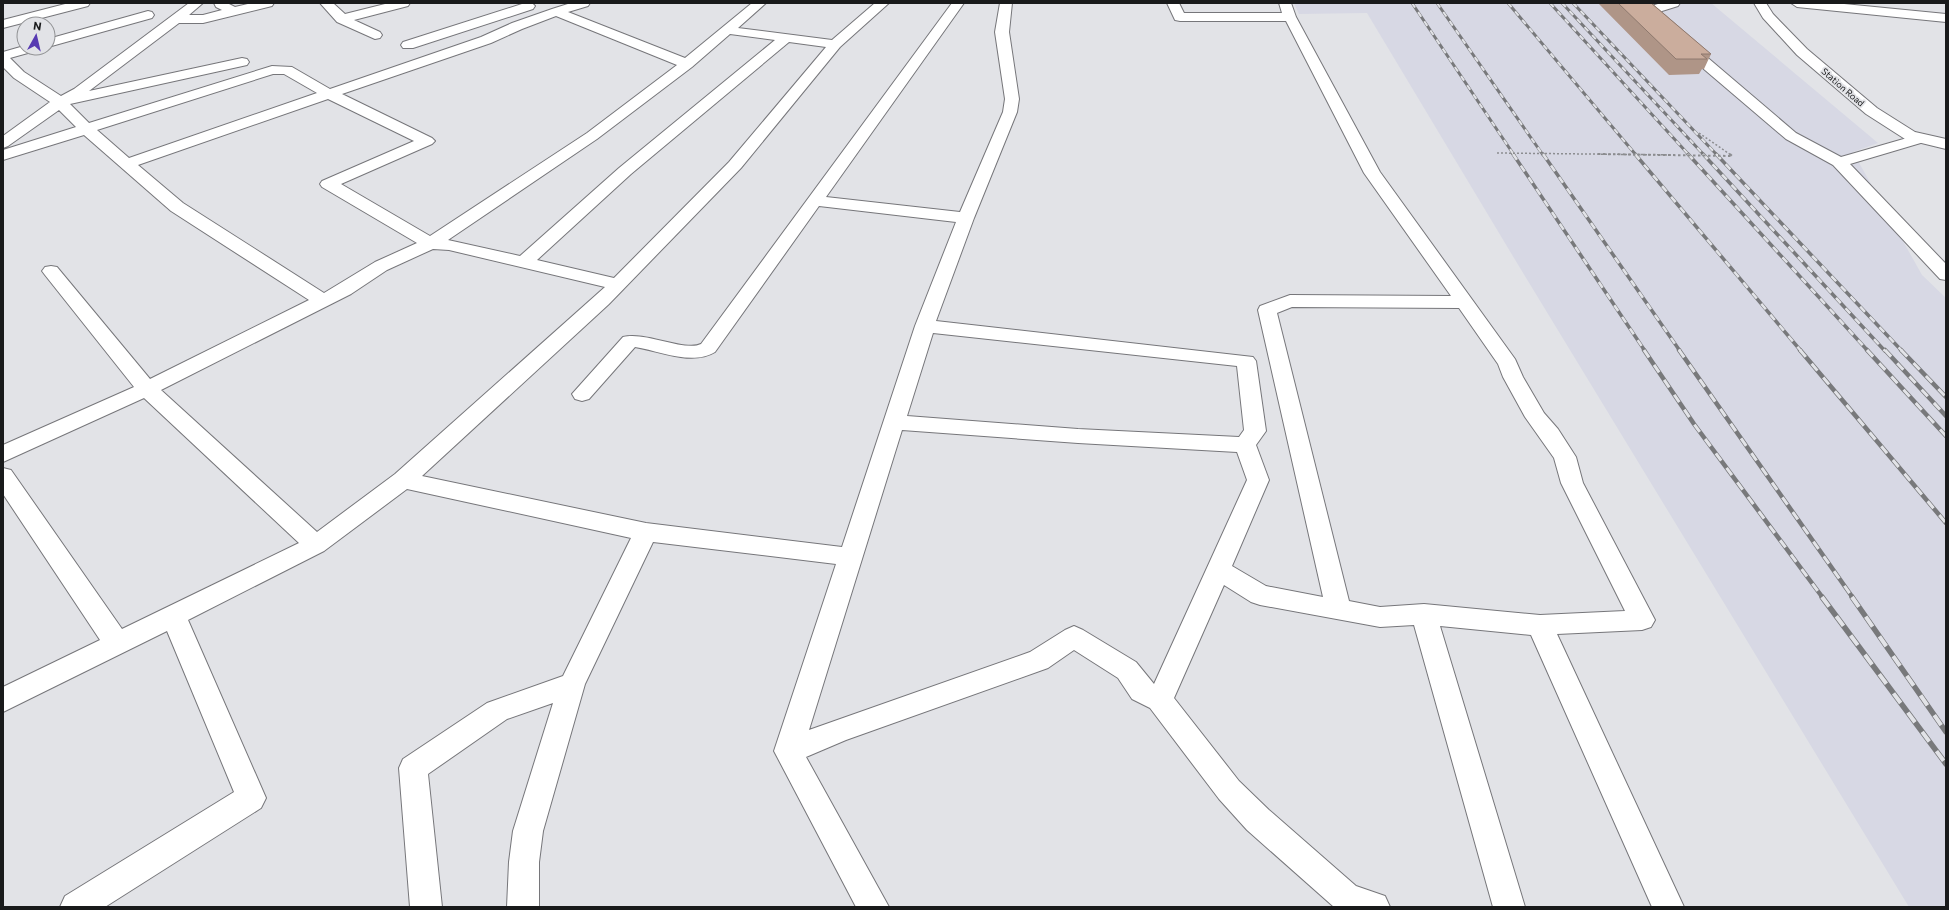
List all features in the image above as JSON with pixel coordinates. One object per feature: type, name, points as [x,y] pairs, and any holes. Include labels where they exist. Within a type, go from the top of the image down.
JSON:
[{"type":"street","points":[[3,24],[84,3]]},
{"type":"street","points":[[3,143],[60,102],[79,92],[197,3]]},
{"type":"street","points":[[219,3],[233,11]]},
{"type":"street","points":[[176,19],[203,19],[268,3]]},
{"type":"street","points":[[326,3],[342,19],[375,35]]},
{"type":"street","points":[[342,19],[404,3]]},
{"type":"street","points":[[408,45],[540,3]]},
{"type":"street","points":[[128,165],[127,164],[486,40],[517,26],[584,3]]},
{"type":"street","points":[[3,454],[147,390],[344,290],[381,266],[430,244],[592,136],[686,64],[760,3]]},
{"type":"street","points":[[3,700],[316,545],[403,480],[617,284],[735,165],[835,44],[882,3]]},
{"type":"street","points":[[582,394],[630,341],[690,352],[703,351],[708,348],[958,3]]},
{"type":"street","points":[[873,907],[788,751],[925,326],[966,218],[1012,107],[1002,32],[1006,3]]},
{"type":"street","points":[[1173,3],[1180,16],[1288,10],[1372,173],[1508,363],[1512,377],[1536,416],[1565,457],[1572,483],[1642,620],[1540,625],[1424,614],[1380,617],[1260,595],[1218,570]]},
{"type":"street","points":[[1658,22],[1646,12],[1674,3]]},
{"type":"street","name":"Station Road","points":[[1760,3],[1761,8],[1776,27],[1852,95],[1893,126],[1919,139],[1946,144]]},
{"type":"street","points":[[1797,3],[1946,18]]},
{"type":"street","points":[[556,12],[686,64]]},
{"type":"street","points":[[56,41],[148,15]]},
{"type":"street","points":[[726,30],[835,44]]},
{"type":"street","points":[[1670,33],[1791,136],[1839,162],[1946,275]]},
{"type":"street","points":[[524,262],[625,171],[787,37]]},
{"type":"street","points":[[3,56],[16,52]]},
{"type":"street","points":[[3,59],[19,75],[60,102],[86,129],[177,207],[322,300]]},
{"type":"street","points":[[60,102],[242,62]]},
{"type":"street","points":[[3,155],[272,70],[287,70],[329,94],[427,141],[328,184],[430,244],[449,245],[617,284]]},
{"type":"street","points":[[1839,162],[1919,139]]},
{"type":"street","points":[[816,201],[966,218]]},
{"type":"street","points":[[52,271],[147,390],[316,545]]},
{"type":"street","points":[[1339,610],[1267,310],[1290,301],[1464,302]]},
{"type":"street","points":[[925,326],[1246,361],[1279,360]]},
{"type":"street","points":[[1245,445],[1254,431],[1246,361]]},
{"type":"street","points":[[894,422],[1078,436],[1245,445]]},
{"type":"street","points":[[1160,700],[1258,480],[1245,445]]},
{"type":"street","points":[[3,476],[117,644]]},
{"type":"street","points":[[403,480],[646,532],[850,557]]},
{"type":"street","points":[[523,907],[524,862],[528,831],[572,684],[646,532]]},
{"type":"street","points":[[1424,614],[1509,907]]},
{"type":"street","points":[[76,907],[251,798],[173,616]]},
{"type":"street","points":[[1540,625],[1668,907]]},
{"type":"street","points":[[788,751],[837,731],[1039,660],[1074,637],[1128,670],[1142,691],[1160,700],[1229,790],[1258,820],[1347,898],[1374,907]]},
{"type":"street","points":[[426,907],[413,768],[497,712],[572,684]]},
{"type":"path","points":[[1497,153],[1732,156],[1699,133]]},
{"type":"shaded area","points":[[1294,3],[1711,3],[1878,143],[1853,152],[1922,275],[1946,298],[1946,907],[1909,907],[1514,258],[1367,13],[1299,14]]},
{"type":"building","points":[[1618,3],[1651,3],[1711,54],[1701,54],[1707,59],[1676,59]]},
{"type":"railway","points":[[1412,3],[1514,155]]},
{"type":"railway","points":[[1437,3],[1543,155]]},
{"type":"railway","points":[[1508,3],[1636,155]]},
{"type":"railway","points":[[1550,3],[1689,155]]},
{"type":"railway","points":[[1562,3],[1704,155]]},
{"type":"railway","points":[[1573,3],[1717,155]]},
{"type":"railway","points":[[1513,154],[1645,351]]},
{"type":"railway","points":[[1543,154],[1680,351]]},
{"type":"railway","points":[[1635,154],[1801,351]]},
{"type":"railway","points":[[1688,154],[1868,351]]},
{"type":"railway","points":[[1703,154],[1885,351]]},
{"type":"railway","points":[[1716,154],[1902,351]]},
{"type":"railway","points":[[1644,350],[1694,424],[1823,598]]},
{"type":"railway","points":[[1679,350],[1853,598]]},
{"type":"railway","points":[[1800,350],[1946,523]]},
{"type":"railway","points":[[1867,350],[1946,436]]},
{"type":"railway","points":[[1885,350],[1946,416]]},
{"type":"railway","points":[[1901,350],[1946,397]]},
{"type":"railway","points":[[1822,597],[1946,764]]},
{"type":"railway","points":[[1852,597],[1946,732]]}]
